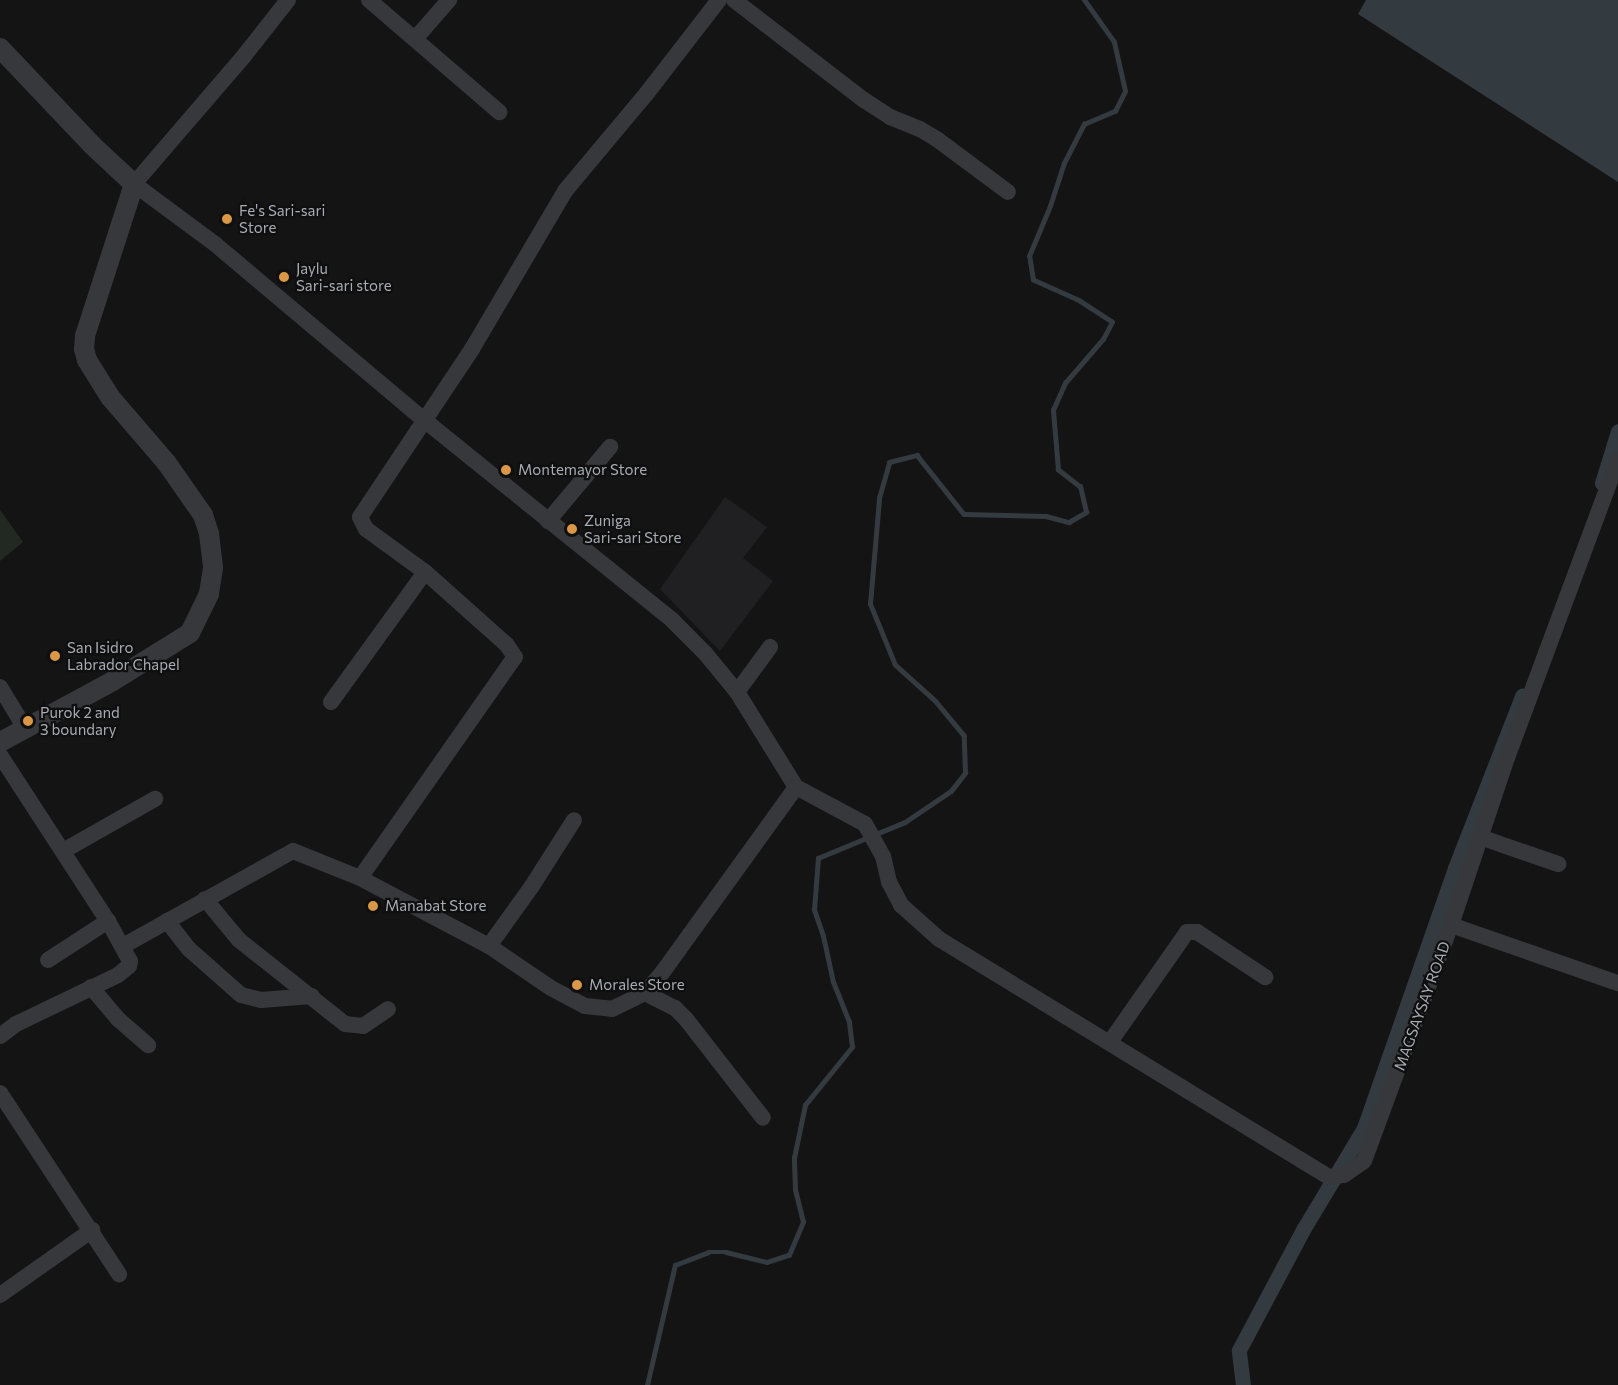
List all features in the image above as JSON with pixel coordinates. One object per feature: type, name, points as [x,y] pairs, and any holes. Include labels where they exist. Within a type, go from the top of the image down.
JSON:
[{"type":"street","points":[[0,742],[113,681],[190,633],[209,594],[213,568],[209,534],[203,515],[166,462],[110,397],[87,360],[84,349],[85,336],[134,184],[244,56],[288,0]]},
{"type":"street","points":[[369,0],[499,112]]},
{"type":"street","points":[[415,39],[449,0]]},
{"type":"street","points":[[360,878],[516,657],[507,645],[425,572],[366,529],[360,517],[423,419],[472,349],[565,191],[647,93],[719,0]]},
{"type":"street","points":[[734,0],[864,100],[890,117],[920,129],[938,140],[1008,192]]},
{"type":"street","points":[[0,48],[92,146],[134,184],[215,244],[423,419],[673,621],[705,653],[737,692],[796,787],[865,824],[883,856],[889,882],[901,905],[918,923],[949,945],[1110,1042],[1187,932],[1197,932],[1264,977]]},
{"type":"street","points":[[548,521],[609,447]]},
{"type":"street","points":[[1451,925],[1507,758],[1618,460]]},
{"type":"street","points":[[331,702],[425,572]]},
{"type":"street","points":[[737,692],[770,647]]},
{"type":"street","points":[[0,687],[25,728]]},
{"type":"street","points":[[0,755],[108,921],[128,955],[129,966],[118,975],[16,1024],[0,1036]]},
{"type":"street","points":[[123,946],[293,851],[360,878],[489,946],[551,988],[585,1006],[612,1009],[630,1003],[645,993],[796,787]]},
{"type":"street","points":[[63,851],[128,817],[155,799]]},
{"type":"street","points":[[489,946],[532,886],[574,820]]},
{"type":"street","points":[[1480,837],[1558,864]]},
{"type":"street","points":[[205,899],[239,940],[312,996],[329,1014],[354,1027],[363,1026],[388,1009]]},
{"type":"street","points":[[48,960],[108,921]]},
{"type":"street","points":[[167,921],[189,949],[241,995],[261,1000],[312,996]]},
{"type":"street","name":"MAGSAYSAY ROAD","points":[[1110,1042],[1336,1176],[1364,1161],[1451,925],[1618,983]]},
{"type":"street","points":[[91,987],[118,1019],[148,1045]]},
{"type":"street","points":[[645,993],[675,1008],[686,1019],[763,1118]]},
{"type":"street","points":[[0,1093],[119,1274]]},
{"type":"street","points":[[0,1295],[92,1230]]},
{"type":"shaded area","points":[[1366,0],[1618,0],[1618,182],[1358,14]]},
{"type":"shaded area","points":[[725,497],[767,527],[743,558],[773,581],[720,651],[660,589]]},
{"type":"shaded area","points":[[0,510],[23,542],[0,561]]},
{"type":"waterway","points":[[647,1385],[675,1265],[709,1252],[726,1252],[767,1262],[789,1255],[803,1222],[795,1190],[794,1158],[805,1105],[852,1047],[849,1022],[833,982],[823,936],[814,910],[818,858],[905,822],[951,791],[965,773],[964,736],[935,701],[895,665],[870,604],[879,498],[889,462],[917,455],[964,514],[1046,516],[1069,522],[1086,512],[1080,487],[1058,470],[1053,410],[1065,383],[1103,339],[1112,322],[1080,301],[1033,280],[1029,256],[1050,206],[1064,163],[1084,124],[1115,111],[1125,91],[1114,42],[1084,0]]},
{"type":"waterway","points":[[1602,483],[1618,431]]},
{"type":"waterway","points":[[1243,1385],[1239,1350],[1304,1228],[1364,1128],[1455,868],[1522,696]]},
{"type":"place","name":"Fe's Sari-sari Store","points":[[227,219]]},
{"type":"place","name":"Jaylu Sari-sari store","points":[[284,277]]},
{"type":"place","name":"Montemayor Store","points":[[506,470]]},
{"type":"place","name":"Zuniga Sari-sari Store","points":[[572,529]]},
{"type":"place","name":"San Isidro Labrador Chapel","points":[[55,656]]},
{"type":"place","name":"Purok 2 and 3 boundary","points":[[28,721]]},
{"type":"place","name":"Manabat Store","points":[[373,906]]},
{"type":"place","name":"Morales Store","points":[[577,985]]}]
